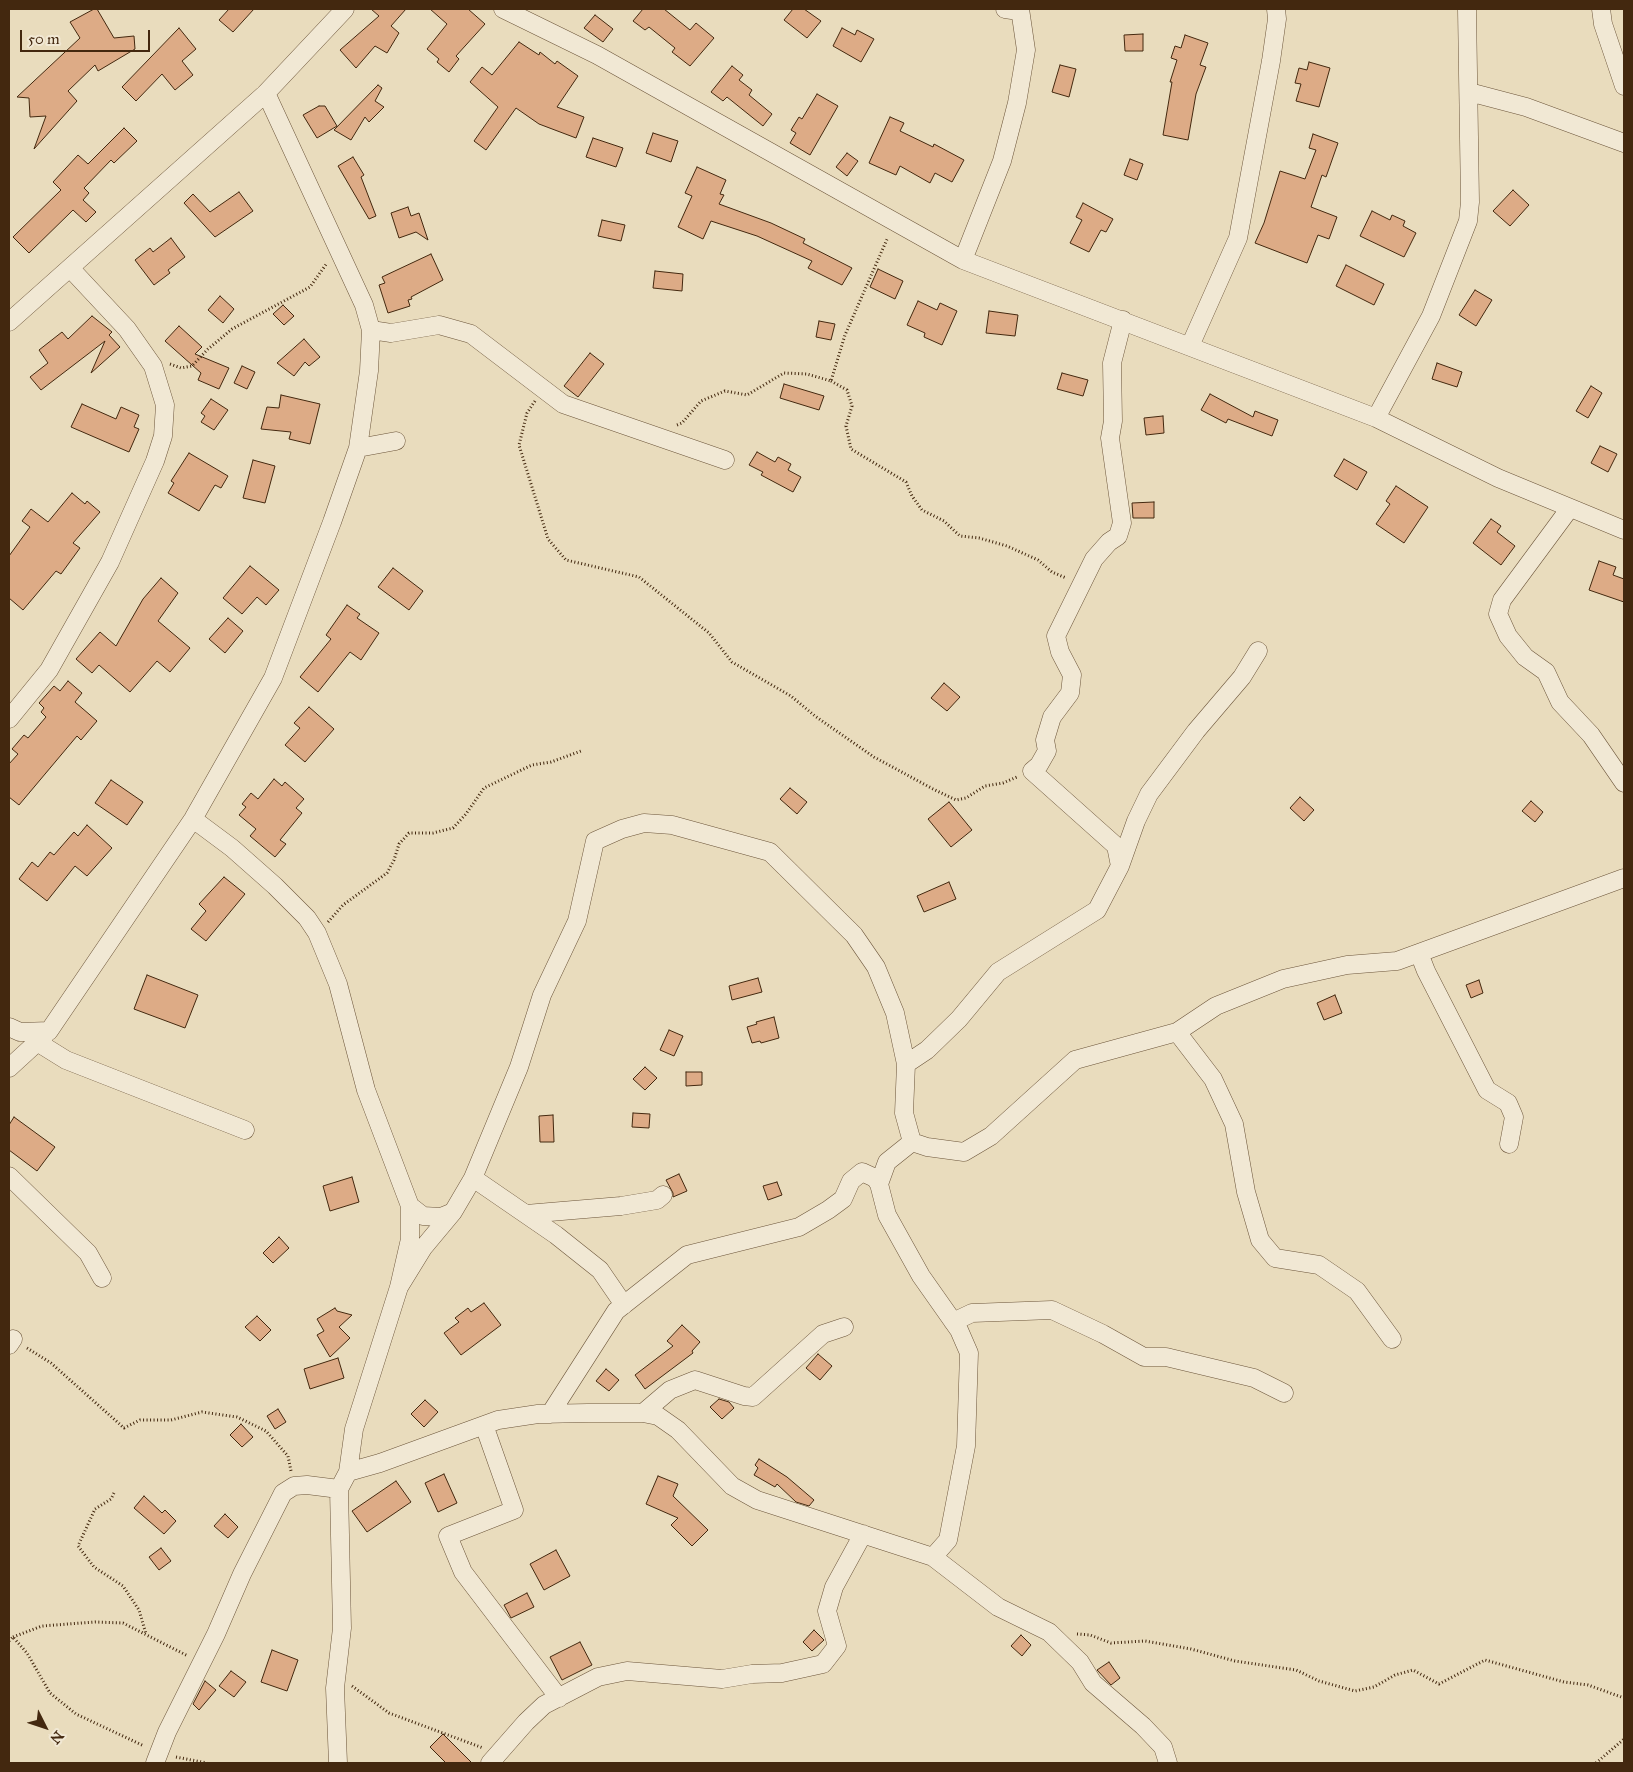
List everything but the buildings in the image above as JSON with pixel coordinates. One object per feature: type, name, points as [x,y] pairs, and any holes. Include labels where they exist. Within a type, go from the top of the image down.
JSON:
[{"type":"street","points":[[9,322],[266,93],[345,9]]},
{"type":"street","points":[[502,9],[597,55],[895,220],[963,260],[1376,418],[1498,478],[1624,530]]},
{"type":"street","points":[[1190,346],[1238,238],[1271,61],[1277,19],[1276,9]]},
{"type":"street","points":[[1376,418],[1431,316],[1468,221],[1470,202],[1467,9]]},
{"type":"street","points":[[1602,9],[1603,24],[1624,86]]},
{"type":"street","points":[[963,260],[1002,161],[1017,103],[1026,50],[1015,10]]},
{"type":"street","points":[[1468,92],[1526,107],[1624,143]]},
{"type":"street","points":[[9,1068],[43,1036],[193,819],[273,678],[358,448],[368,371],[371,330],[364,305],[266,93]]},
{"type":"street","points":[[9,719],[49,670],[110,562],[155,461],[163,436],[165,405],[153,366],[127,329],[70,268]]},
{"type":"street","points":[[1120,866],[1116,846],[1032,771],[1039,765],[1047,751],[1045,740],[1052,717],[1070,693],[1072,675],[1060,652],[1056,636],[1094,559],[1118,536],[1122,523],[1110,438],[1113,421],[1112,363],[1123,320]]},
{"type":"street","points":[[371,330],[391,333],[439,325],[471,334],[564,404],[725,460]]},
{"type":"street","points":[[358,448],[396,441]]},
{"type":"street","points":[[1570,508],[1502,600],[1498,614],[1508,636],[1525,658],[1546,672],[1560,702],[1591,735],[1624,783]]},
{"type":"street","points":[[906,1064],[927,1050],[953,1025],[998,972],[1097,910],[1120,866],[1136,820],[1149,794],[1196,731],[1242,677],[1258,651]]},
{"type":"street","points":[[193,819],[232,848],[275,886],[307,918],[317,933],[338,984],[366,1090],[410,1206],[410,1239],[399,1287],[354,1429],[348,1472],[339,1490],[342,1628],[335,1688],[338,1763]]},
{"type":"street","points":[[399,1287],[423,1248],[453,1212],[473,1178],[519,1067],[542,996],[577,921],[595,841],[622,829],[644,824],[672,825],[770,852],[854,935],[876,967],[895,1013],[906,1064],[904,1113],[912,1142]]},
{"type":"street","points":[[912,1142],[927,1147],[964,1152],[991,1136],[1075,1060],[1177,1032],[1216,1006],[1284,980],[1347,965],[1397,961],[1624,878]]},
{"type":"street","points":[[1419,953],[1426,971],[1487,1090],[1508,1103],[1514,1117],[1509,1144]]},
{"type":"street","points":[[9,1027],[20,1032],[43,1036],[66,1060],[245,1130]]},
{"type":"street","points":[[1177,1032],[1213,1079],[1234,1124],[1246,1192],[1260,1240],[1275,1258],[1319,1265],[1357,1291],[1392,1339]]},
{"type":"street","points":[[880,1184],[887,1162],[912,1142]]},
{"type":"street","points":[[550,1414],[616,1311],[687,1255],[799,1226],[828,1210],[843,1198],[851,1180],[862,1172],[875,1178],[880,1184],[887,1215],[921,1276],[953,1322],[969,1353],[966,1446],[948,1540],[933,1557]]},
{"type":"street","points":[[9,1176],[88,1253],[102,1278]]},
{"type":"street","points":[[473,1178],[526,1214],[600,1270],[624,1305]]},
{"type":"street","points":[[526,1214],[621,1206],[657,1200],[663,1195]]},
{"type":"street","points":[[410,1206],[423,1216],[441,1217],[453,1212]]},
{"type":"street","points":[[953,1322],[972,1313],[1052,1310],[1103,1334],[1144,1357],[1166,1357],[1254,1378],[1284,1393]]},
{"type":"street","points":[[643,1413],[670,1390],[695,1380],[744,1396],[753,1397],[823,1334],[844,1327]]},
{"type":"street","points":[[348,1472],[380,1464],[498,1420],[550,1414],[643,1413],[658,1416],[678,1430],[732,1486],[757,1500],[933,1557],[998,1608],[1049,1632],[1080,1662],[1093,1683],[1143,1726],[1163,1747],[1168,1763]]},
{"type":"street","points":[[484,1425],[514,1510],[448,1536],[463,1572],[559,1698]]},
{"type":"street","points":[[157,1758],[266,1524],[283,1494],[294,1486],[307,1485],[339,1490]]},
{"type":"street","points":[[493,1761],[526,1722],[544,1705],[598,1678],[627,1671],[722,1679],[752,1674],[782,1673],[823,1664],[837,1646],[827,1611],[834,1588],[863,1534]]},
{"type":"path","points":[[831,381],[845,335],[895,220]]},
{"type":"path","points":[[164,361],[181,368],[192,366],[208,349],[232,329],[310,287],[337,246]]},
{"type":"path","points":[[652,434],[682,423],[701,401],[725,391],[747,395],[784,373],[807,374],[831,381],[847,390],[852,406],[846,426],[851,449],[906,482],[912,496],[922,510],[944,520],[960,536],[979,538],[1006,546],[1038,560],[1052,572],[1081,585]]},
{"type":"path","points":[[544,388],[527,413],[519,445],[548,539],[566,560],[639,577],[709,633],[732,662],[791,696],[815,716],[874,757],[956,800],[966,798],[985,786],[1003,783],[1032,771]]},
{"type":"path","points":[[317,933],[343,905],[387,873],[394,860],[398,844],[409,833],[434,833],[452,828],[466,814],[484,788],[532,765],[551,762],[580,752]]},
{"type":"path","points":[[11,1342],[51,1363],[104,1413],[124,1428],[140,1420],[171,1420],[202,1412],[237,1417],[266,1431],[288,1456],[294,1486]]},
{"type":"path","points":[[114,1493],[111,1499],[95,1509],[78,1546],[94,1567],[123,1586],[140,1610],[146,1635]]},
{"type":"path","points":[[9,1641],[13,1637],[42,1626],[95,1622],[123,1623],[202,1663]]},
{"type":"path","points":[[1049,1632],[1090,1635],[1112,1643],[1145,1641],[1191,1649],[1235,1661],[1296,1670],[1319,1681],[1355,1691],[1374,1687],[1395,1675],[1413,1670],[1439,1684],[1485,1660],[1564,1682],[1588,1685],[1624,1698]]},
{"type":"path","points":[[13,1637],[27,1653],[50,1693],[76,1714],[157,1758],[207,1763]]},
{"type":"path","points":[[336,1672],[389,1713],[425,1728],[467,1741],[493,1761]]},
{"type":"path","points":[[1596,1763],[1624,1740]]}]
